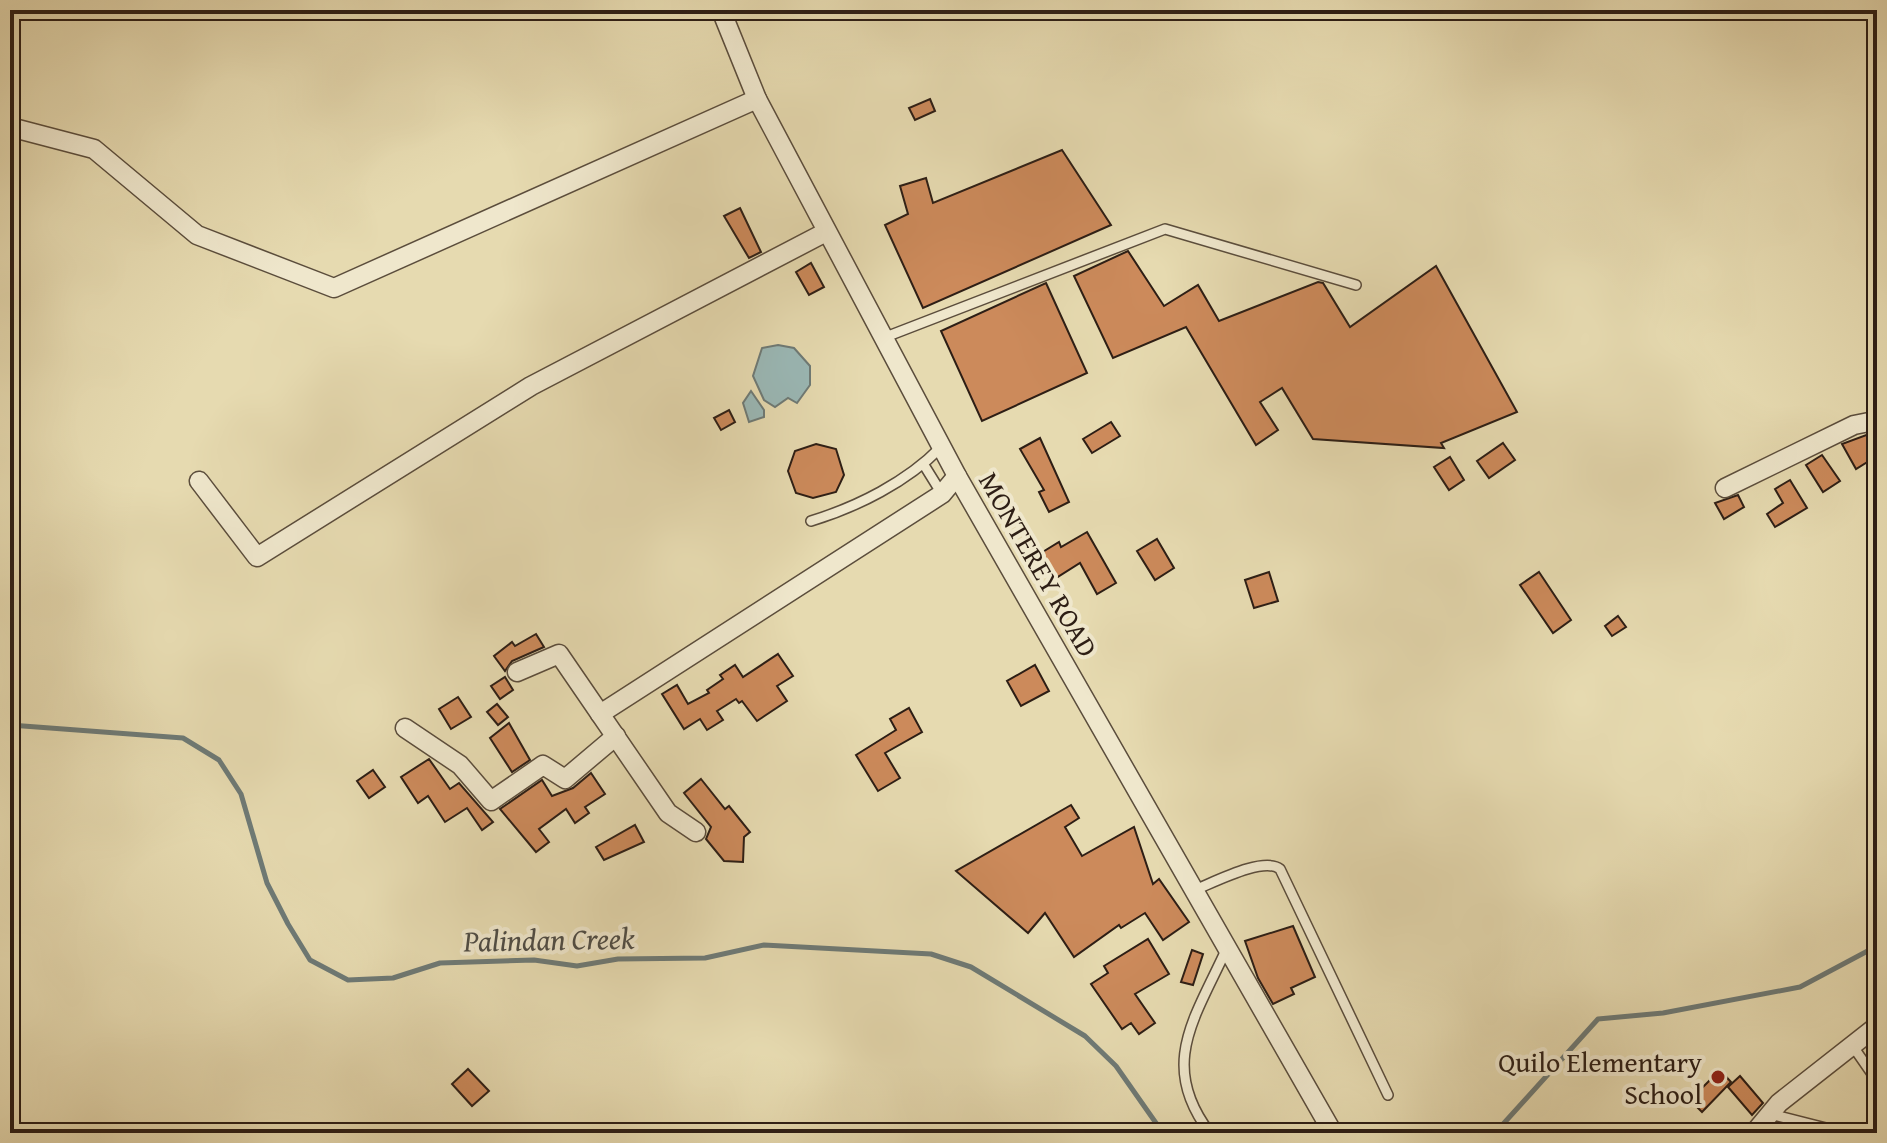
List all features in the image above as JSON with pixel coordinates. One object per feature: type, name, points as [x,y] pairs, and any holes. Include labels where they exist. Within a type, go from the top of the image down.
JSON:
[{"type":"street","name":"MONTEREY ROAD","points":[[721,10],[757,99],[941,447],[1333,1133]]},
{"type":"street","points":[[11,124],[94,149],[197,235],[334,288],[757,99]]},
{"type":"street","points":[[199,481],[257,557],[531,386],[826,232]]},
{"type":"street","points":[[1725,488],[1854,425],[1877,424]]},
{"type":"street","points":[[600,714],[942,494],[957,476]]},
{"type":"street","points":[[517,672],[559,654],[668,813],[696,832]]},
{"type":"street","points":[[405,728],[460,765],[491,801],[543,765],[565,779],[616,736]]},
{"type":"street","points":[[1754,1133],[1770,1114],[1877,1026]]},
{"type":"lane","points":[[883,338],[1165,229],[1356,285]]},
{"type":"lane","points":[[811,521],[844,511],[924,465],[941,447]]},
{"type":"lane","points":[[924,465],[942,494]]},
{"type":"lane","points":[[1192,891],[1261,864],[1274,864],[1280,869],[1388,1095]]},
{"type":"lane","points":[[1210,1133],[1185,1091],[1182,1055],[1226,950]]},
{"type":"lane","points":[[1852,1045],[1877,1081]]},
{"type":"lane","points":[[1770,1114],[1826,1128]]},
{"type":"water","points":[[778,345],[794,348],[810,366],[810,385],[797,403],[788,398],[775,407],[764,400],[753,376],[762,348]]},
{"type":"water","points":[[751,391],[764,410],[764,417],[749,422],[743,403]]},
{"type":"building","points":[[930,99],[935,111],[915,120],[909,108]]},
{"type":"building","points":[[1062,150],[1111,225],[923,308],[885,225],[908,214],[900,186],[926,178],[933,203]]},
{"type":"building","points":[[740,208],[761,252],[749,258],[724,216]]},
{"type":"building","points":[[1128,251],[1164,306],[1198,285],[1219,321],[1318,282],[1323,283],[1350,327],[1436,266],[1517,412],[1441,443],[1444,448],[1313,439],[1282,388],[1260,402],[1278,430],[1256,445],[1186,327],[1113,358],[1074,276]]},
{"type":"building","points":[[811,263],[824,287],[809,295],[796,272]]},
{"type":"building","points":[[1046,283],[1087,373],[982,421],[941,331]]},
{"type":"building","points":[[729,410],[735,422],[721,430],[714,418]]},
{"type":"building","points":[[1111,422],[1120,436],[1092,453],[1083,439]]},
{"type":"building","points":[[1869,434],[1877,436],[1877,456],[1856,469],[1842,444]]},
{"type":"building","points":[[1040,438],[1069,502],[1049,512],[1039,492],[1044,490],[1020,449]]},
{"type":"building","points":[[1503,443],[1515,460],[1489,478],[1477,461]]},
{"type":"building","points":[[816,444],[836,449],[844,475],[836,492],[813,498],[796,493],[788,471],[795,451]]},
{"type":"building","points":[[1822,455],[1840,481],[1823,492],[1806,465]]},
{"type":"building","points":[[1450,457],[1464,480],[1449,490],[1434,467]]},
{"type":"building","points":[[1790,480],[1807,508],[1775,527],[1767,514],[1783,503],[1775,489]]},
{"type":"building","points":[[1738,495],[1744,507],[1724,519],[1715,503]]},
{"type":"building","points":[[1087,532],[1116,583],[1097,594],[1080,563],[1056,578],[1041,553],[1059,542],[1061,547]]},
{"type":"building","points":[[1157,539],[1174,568],[1155,580],[1137,551]]},
{"type":"building","points":[[1269,572],[1278,601],[1254,608],[1245,580]]},
{"type":"building","points":[[1539,572],[1571,620],[1553,633],[1520,585]]},
{"type":"building","points":[[1618,616],[1626,627],[1612,636],[1605,626]]},
{"type":"building","points":[[536,634],[544,647],[512,661],[505,671],[494,656],[512,642],[515,646]]},
{"type":"building","points":[[778,654],[793,676],[777,686],[787,701],[757,721],[742,701],[739,703],[736,699],[717,711],[723,720],[707,730],[700,719],[684,729],[662,694],[677,685],[688,704],[709,693],[707,690],[723,679],[720,675],[735,665],[743,677]]},
{"type":"building","points":[[1035,665],[1049,691],[1021,706],[1007,681]]},
{"type":"building","points":[[505,677],[513,690],[500,699],[491,686]]},
{"type":"building","points":[[458,697],[471,717],[451,729],[439,709]]},
{"type":"building","points":[[497,704],[508,717],[498,725],[487,712]]},
{"type":"building","points":[[909,708],[922,732],[885,753],[900,778],[878,791],[856,755],[896,730],[890,719]]},
{"type":"building","points":[[509,723],[530,760],[512,772],[490,738]]},
{"type":"building","points":[[429,759],[450,789],[459,783],[493,822],[482,830],[467,808],[445,822],[428,796],[418,803],[401,777]]},
{"type":"building","points":[[373,770],[385,787],[369,798],[357,781]]},
{"type":"building","points":[[591,773],[605,794],[585,807],[589,813],[575,823],[566,809],[539,829],[549,842],[536,852],[500,809],[542,780],[552,796],[573,788]]},
{"type":"building","points":[[701,779],[725,809],[729,806],[750,832],[744,837],[743,862],[724,861],[706,839],[711,827],[684,793]]},
{"type":"building","points":[[1071,805],[1079,818],[1065,827],[1082,856],[1134,827],[1153,884],[1159,879],[1189,922],[1163,940],[1145,913],[1121,928],[1119,925],[1074,957],[1045,913],[1028,933],[956,871]]},
{"type":"building","points":[[635,825],[644,842],[604,860],[596,847]]},
{"type":"building","points":[[1293,926],[1315,977],[1291,988],[1294,994],[1273,1004],[1258,978],[1245,941]]},
{"type":"building","points":[[1148,939],[1169,974],[1135,994],[1155,1023],[1139,1034],[1131,1023],[1122,1029],[1091,984],[1108,973],[1104,966]]},
{"type":"building","points":[[1192,950],[1203,954],[1193,985],[1181,982]]},
{"type":"building","points":[[468,1069],[489,1091],[472,1106],[452,1084]]},
{"type":"building","points":[[1720,1070],[1731,1082],[1702,1112],[1690,1100]]},
{"type":"building","points":[[1740,1076],[1763,1103],[1752,1115],[1728,1087]]},
{"type":"waterway","name":"Palindan Creek","points":[[10,725],[183,738],[219,760],[241,794],[267,883],[288,924],[310,960],[348,980],[393,978],[440,963],[534,960],[577,966],[618,959],[705,958],[764,945],[931,954],[971,967],[1085,1036],[1116,1066],[1163,1133]]},
{"type":"waterway","points":[[1495,1133],[1598,1019],[1663,1013],[1800,987],[1877,946]]},
{"type":"place","name":"Quilo Elementary School","points":[[1718,1077]]}]
